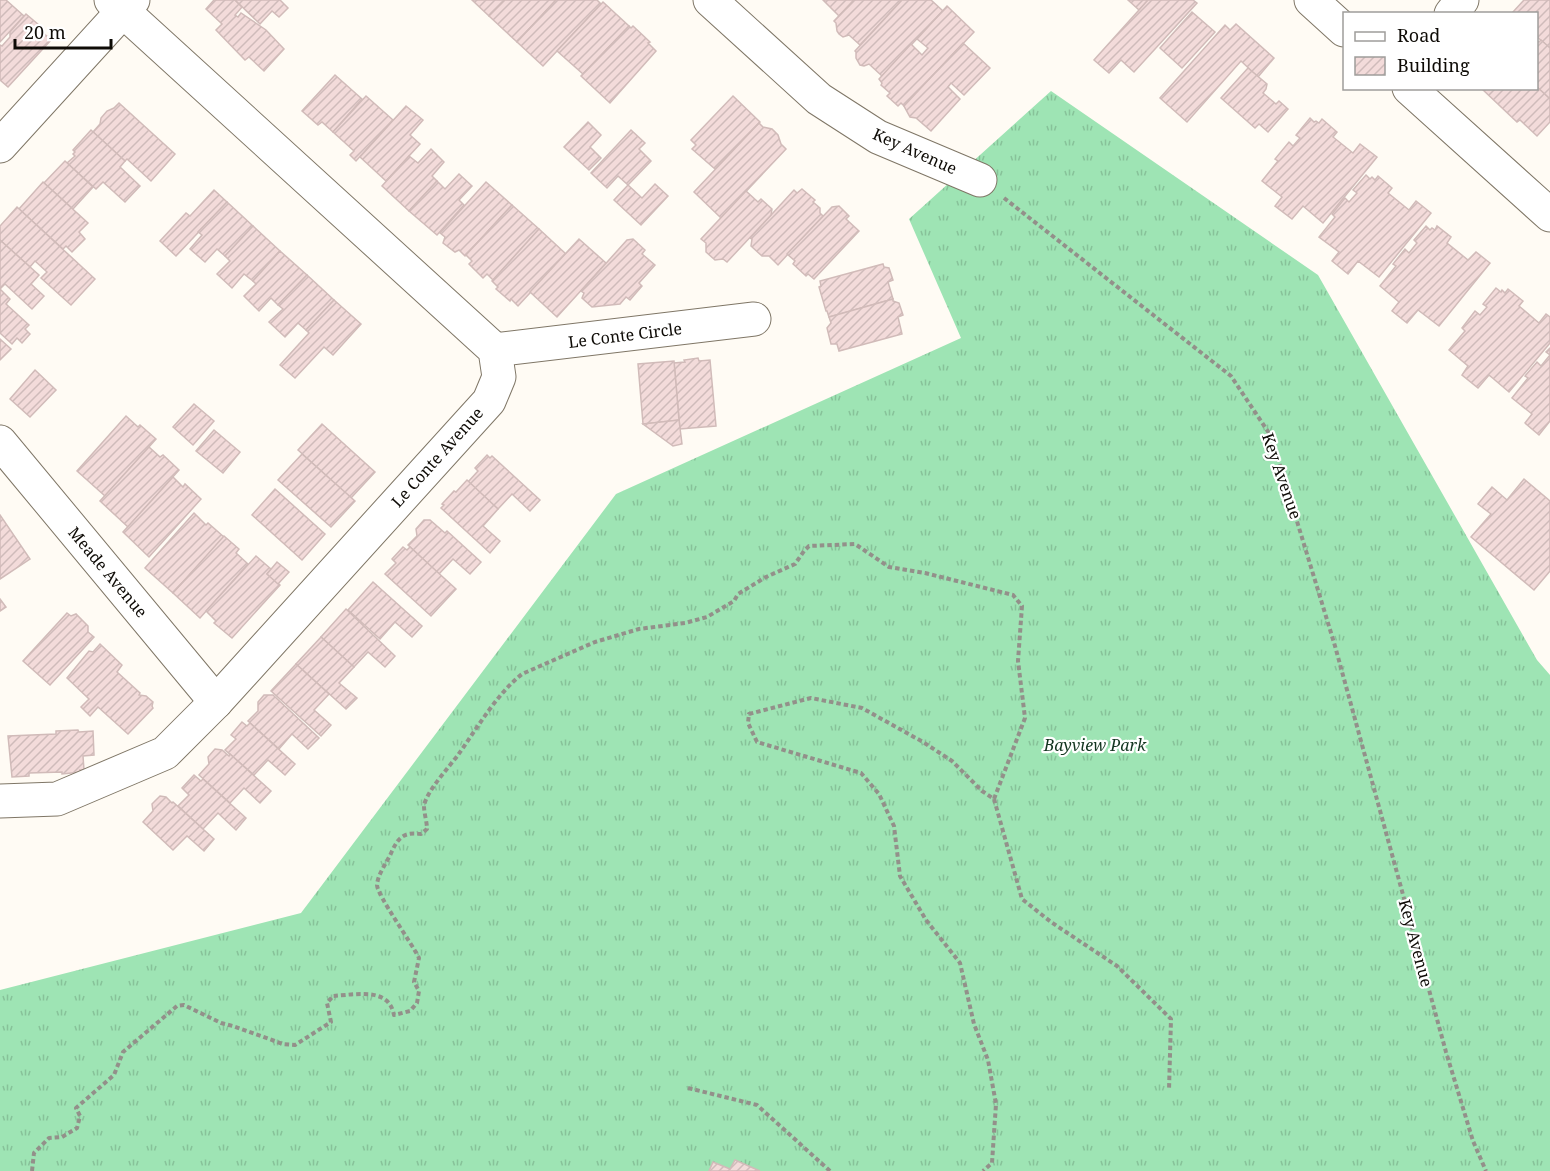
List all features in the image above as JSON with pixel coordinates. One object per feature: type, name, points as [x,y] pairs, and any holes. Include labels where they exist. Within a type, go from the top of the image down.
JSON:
[{"type":"street","name":"Key Avenue","points":[[710,0],[819,99],[878,137],[980,180]]},
{"type":"street","points":[[1311,0],[1343,29]]},
{"type":"street","points":[[1453,12],[1462,0]]},
{"type":"street","points":[[0,146],[122,4],[495,350]]},
{"type":"street","points":[[1411,90],[1550,215]]},
{"type":"street","name":"Le Conte Circle","points":[[495,350],[754,319]]},
{"type":"street","name":"Le Conte Avenue","points":[[0,801],[57,799],[165,753],[216,702],[489,400],[499,377],[495,350]]},
{"type":"street","name":"Meade Avenue","points":[[0,442],[216,702]]},
{"type":"path","name":"Key Avenue","points":[[980,180],[1231,376],[1271,436],[1335,646],[1446,1053],[1473,1141],[1486,1171]]},
{"type":"path","points":[[32,1171],[34,1153],[49,1138],[62,1137],[77,1128],[80,1116],[76,1108],[114,1075],[123,1053],[177,1006],[184,1005],[221,1023],[283,1044],[295,1045],[331,1022],[327,1003],[333,996],[367,993],[386,999],[394,1015],[410,1011],[417,1003],[419,991],[414,982],[420,958],[377,889],[379,877],[397,840],[411,833],[421,834],[427,829],[424,805],[431,790],[513,682],[522,674],[595,642],[639,629],[685,623],[707,616],[734,601],[738,594],[766,577],[795,564],[809,546],[855,544],[890,567],[925,573],[1013,595],[1022,606],[1018,661],[1025,718],[994,799],[1022,899],[1051,922],[1117,966],[1171,1019],[1169,1090]]},
{"type":"path","points":[[983,1171],[992,1163],[996,1104],[988,1060],[974,1024],[960,963],[926,920],[900,876],[894,826],[879,794],[861,773],[757,742],[748,723],[750,714],[811,699],[862,708],[942,754],[982,791],[994,799]]},
{"type":"path","points":[[688,1088],[757,1105],[830,1171]]},
{"type":"green space","name":"Bayview Park","points":[[1051,91],[1318,275],[1537,660],[1550,675],[1550,1171],[0,1171],[0,990],[301,913],[616,494],[961,338],[909,219]]},
{"type":"building","points":[[0,0],[6,0],[24,16],[0,42]]},
{"type":"building","points":[[214,0],[235,0],[242,7],[235,15],[238,17],[241,13],[266,30],[284,49],[264,71],[249,57],[245,60],[216,30],[222,24],[206,9]]},
{"type":"building","points":[[235,0],[280,0],[288,8],[279,17],[272,11],[260,24]]},
{"type":"building","points":[[472,0],[505,0],[489,16]]},
{"type":"building","points":[[505,0],[556,0],[517,42],[489,16]]},
{"type":"building","points":[[556,0],[597,0],[601,4],[543,66],[517,42]]},
{"type":"building","points":[[823,0],[854,0],[839,16]]},
{"type":"building","points":[[854,0],[902,0],[860,45],[849,35],[843,37],[839,34],[834,21]]},
{"type":"building","points":[[902,0],[931,0],[943,11],[882,76],[869,64],[860,65],[855,51]]},
{"type":"building","points":[[1128,0],[1148,0],[1139,10]]},
{"type":"building","points":[[1148,0],[1193,0],[1197,3],[1134,72],[1121,60],[1109,73],[1094,60]]},
{"type":"building","points":[[1524,0],[1550,0],[1550,48],[1538,38],[1538,12],[1513,12]]},
{"type":"building","points":[[603,2],[629,26],[583,74],[557,51]]},
{"type":"building","points":[[947,6],[974,32],[904,106],[901,103],[898,106],[887,96],[890,93],[881,85],[879,79],[911,44],[922,55],[928,48],[917,39]]},
{"type":"building","points":[[1192,12],[1215,32],[1182,68],[1160,48]]},
{"type":"building","points":[[26,14],[51,40],[8,87],[0,80],[0,45],[2,46],[10,37],[10,32]]},
{"type":"building","points":[[1236,24],[1274,58],[1258,77],[1241,61],[1187,122],[1160,98],[1225,25],[1230,30]]},
{"type":"building","points":[[629,26],[631,28],[633,26],[656,51],[610,103],[581,76]]},
{"type":"building","points":[[1541,40],[1550,48],[1550,99],[1538,88],[1538,41]]},
{"type":"building","points":[[963,43],[990,68],[964,95],[951,83],[948,87],[960,99],[931,131],[916,118],[910,117],[904,106]]},
{"type":"building","points":[[1248,68],[1267,84],[1263,93],[1276,104],[1279,101],[1288,109],[1268,132],[1259,124],[1255,128],[1221,98]]},
{"type":"building","points":[[335,75],[362,99],[333,132],[322,122],[318,125],[302,111]]},
{"type":"building","points":[[1538,88],[1550,99],[1550,122],[1537,136],[1520,120],[1517,122],[1483,90],[1538,90]]},
{"type":"building","points":[[366,96],[393,120],[356,161],[350,155],[354,151],[333,132]]},
{"type":"building","points":[[733,96],[760,122],[715,169],[692,149],[696,145],[691,140]]},
{"type":"building","points":[[119,103],[175,154],[151,181],[93,132],[107,111]]},
{"type":"building","points":[[406,106],[423,120],[410,135],[420,144],[386,181],[360,157]]},
{"type":"building","points":[[1310,118],[1319,123],[1322,119],[1337,132],[1333,137],[1353,153],[1360,144],[1377,157],[1323,223],[1303,206],[1292,219],[1275,206],[1282,197],[1262,181],[1278,161],[1275,159],[1289,142],[1293,146],[1300,138],[1296,135]]},
{"type":"building","points":[[588,122],[601,135],[590,147],[601,158],[589,170],[564,147]]},
{"type":"building","points":[[759,123],[763,127],[772,129],[786,149],[721,218],[694,192]]},
{"type":"building","points":[[91,130],[125,161],[120,167],[140,186],[125,202],[103,182],[96,189],[67,163],[75,156],[73,150]]},
{"type":"building","points":[[631,130],[645,143],[639,149],[651,161],[628,185],[618,176],[607,188],[591,173]]},
{"type":"building","points":[[431,149],[444,162],[432,176],[437,181],[409,211],[382,186],[409,156],[418,163]]},
{"type":"building","points":[[65,161],[93,187],[73,209],[44,183]]},
{"type":"building","points":[[459,174],[472,186],[459,200],[464,205],[437,235],[409,211],[437,181],[445,189]]},
{"type":"building","points":[[1366,175],[1375,180],[1378,176],[1392,188],[1388,193],[1409,210],[1416,201],[1431,213],[1379,277],[1358,261],[1348,274],[1332,261],[1339,252],[1319,237],[1335,217],[1332,214],[1345,198],[1349,202],[1357,193],[1353,190]]},
{"type":"building","points":[[43,182],[88,223],[79,232],[85,239],[72,252],[66,246],[63,249],[19,209]]},
{"type":"building","points":[[486,182],[512,205],[465,256],[459,250],[455,252],[443,243],[445,237],[440,233]]},
{"type":"building","points":[[655,184],[668,196],[641,225],[614,200],[628,185],[642,198]]},
{"type":"building","points":[[802,189],[815,200],[813,202],[820,208],[823,216],[778,265],[769,256],[762,256],[751,246],[752,239],[750,238],[794,190],[797,193]]},
{"type":"building","points":[[214,190],[227,202],[176,256],[160,241],[186,213],[190,216]]},
{"type":"building","points":[[746,191],[758,202],[761,199],[772,209],[771,215],[727,262],[723,259],[715,260],[706,252],[706,243],[701,239]]},
{"type":"building","points":[[227,202],[253,226],[225,256],[217,249],[205,262],[190,249],[202,235],[198,232]]},
{"type":"building","points":[[512,205],[539,229],[493,280],[487,274],[483,278],[469,264],[472,261],[466,255]]},
{"type":"building","points":[[839,206],[849,216],[846,219],[859,231],[814,279],[808,274],[806,276],[793,264],[795,261],[787,254],[832,207]]},
{"type":"building","points":[[17,207],[95,279],[71,305],[41,278],[47,272],[35,261],[30,267],[0,240],[0,226]]},
{"type":"building","points":[[253,226],[280,251],[253,281],[244,274],[232,288],[217,274],[230,261],[225,256]]},
{"type":"building","points":[[1426,226],[1430,230],[1432,228],[1435,230],[1437,226],[1451,237],[1447,243],[1468,260],[1476,252],[1490,263],[1439,326],[1418,310],[1407,323],[1392,311],[1399,302],[1380,286],[1396,266],[1393,264],[1405,249],[1409,253],[1417,243],[1414,240]]},
{"type":"building","points":[[539,229],[566,254],[518,306],[496,289],[498,287],[492,281]]},
{"type":"building","points":[[579,239],[606,263],[557,317],[530,292]]},
{"type":"building","points":[[633,239],[645,250],[642,254],[655,265],[639,283],[642,286],[630,300],[626,297],[620,304],[592,307],[582,298],[584,293],[581,291],[627,240]]},
{"type":"building","points":[[0,240],[39,275],[31,284],[44,296],[32,309],[5,284],[0,289]]},
{"type":"building","points":[[280,251],[307,275],[278,305],[271,298],[259,311],[244,296],[256,284],[253,281]]},
{"type":"building","points":[[883,264],[884,267],[889,268],[893,280],[888,282],[893,299],[829,317],[819,287],[821,286],[820,281]]},
{"type":"building","points":[[307,275],[334,300],[306,330],[298,323],[285,337],[269,322],[283,309],[278,305]]},
{"type":"building","points":[[1496,288],[1505,293],[1508,289],[1523,301],[1519,306],[1539,323],[1546,314],[1550,317],[1550,343],[1509,392],[1489,375],[1478,388],[1462,375],[1468,366],[1449,350],[1465,331],[1462,328],[1475,311],[1480,315],[1487,307],[1483,304]]},
{"type":"building","points":[[0,289],[10,299],[6,304],[29,325],[25,329],[30,334],[22,343],[17,338],[12,344],[0,333]]},
{"type":"building","points":[[893,299],[899,303],[903,315],[898,317],[902,334],[839,351],[837,344],[831,344],[827,328],[831,323],[829,317]]},
{"type":"building","points":[[334,300],[361,324],[333,355],[324,347],[295,378],[280,365],[309,333],[306,330]]},
{"type":"building","points":[[0,339],[11,349],[0,360]]},
{"type":"building","points":[[1550,355],[1550,421],[1539,435],[1525,423],[1532,414],[1512,398],[1528,378],[1525,376],[1537,362],[1541,366]]},
{"type":"building","points":[[698,358],[699,361],[710,360],[716,426],[680,429],[674,363]]},
{"type":"building","points":[[674,361],[679,420],[643,424],[638,364]]},
{"type":"building","points":[[35,370],[56,390],[30,417],[10,399]]},
{"type":"building","points":[[194,404],[214,421],[193,445],[173,427]]},
{"type":"building","points":[[126,416],[156,439],[105,496],[77,471]]},
{"type":"building","points":[[679,420],[682,444],[673,446],[643,424]]},
{"type":"building","points":[[322,424],[375,472],[351,498],[298,450]]},
{"type":"building","points":[[214,430],[240,452],[223,473],[196,451]]},
{"type":"building","points":[[149,447],[160,457],[163,455],[179,470],[128,527],[100,501]]},
{"type":"building","points":[[302,454],[355,501],[331,527],[278,480]]},
{"type":"building","points":[[487,455],[490,458],[492,456],[540,500],[530,511],[512,494],[498,509],[468,482],[478,471],[475,468]]},
{"type":"building","points":[[173,477],[183,487],[185,484],[201,499],[149,557],[123,532]]},
{"type":"building","points":[[1524,479],[1550,501],[1550,571],[1534,590],[1471,537],[1491,514],[1478,504],[1492,487],[1507,500]]},
{"type":"building","points":[[467,480],[498,509],[483,526],[500,541],[490,553],[441,508],[454,491],[456,492]]},
{"type":"building","points":[[275,489],[325,534],[302,560],[252,515]]},
{"type":"building","points":[[194,513],[206,525],[208,523],[224,537],[173,593],[145,568]]},
{"type":"building","points":[[0,515],[30,559],[0,579]]},
{"type":"building","points":[[424,520],[430,520],[445,533],[447,531],[481,562],[470,574],[453,559],[439,574],[408,545],[417,536],[416,529]]},
{"type":"building","points":[[224,536],[239,549],[236,553],[248,564],[200,618],[173,593]]},
{"type":"building","points":[[403,547],[407,550],[410,547],[456,589],[431,616],[385,574],[396,563],[392,559]]},
{"type":"building","points":[[256,556],[271,569],[267,574],[280,585],[232,638],[214,623],[216,621],[206,611]]},
{"type":"building","points":[[277,562],[289,572],[278,584],[267,574]]},
{"type":"building","points":[[373,582],[422,626],[412,637],[395,622],[380,639],[348,610]]},
{"type":"building","points":[[0,599],[6,607],[0,611]]},
{"type":"building","points":[[346,609],[395,656],[385,667],[368,652],[354,667],[321,637]]},
{"type":"building","points":[[67,613],[71,616],[76,614],[88,626],[88,632],[94,637],[50,685],[23,661]]},
{"type":"building","points":[[321,637],[354,667],[339,683],[357,698],[346,709],[296,664]]},
{"type":"building","points":[[100,644],[122,665],[117,672],[140,693],[139,695],[146,696],[153,702],[153,708],[128,734],[98,707],[90,716],[81,707],[89,699],[67,678],[89,651],[93,652]]},
{"type":"building","points":[[296,664],[329,694],[314,710],[331,725],[321,736],[271,691]]},
{"type":"building","points":[[264,695],[273,695],[319,738],[308,749],[292,734],[279,749],[248,721],[258,711],[258,702]]},
{"type":"building","points":[[242,722],[247,726],[250,723],[295,764],[285,775],[268,760],[254,775],[225,750],[236,739],[231,735]]},
{"type":"building","points":[[78,730],[79,732],[93,731],[94,755],[83,756],[84,770],[62,774],[62,772],[29,773],[29,776],[12,777],[8,736],[56,734],[56,731]]},
{"type":"building","points":[[215,749],[222,750],[229,756],[230,754],[271,791],[260,803],[244,788],[230,803],[199,775],[209,764],[208,757]]},
{"type":"building","points":[[194,775],[201,781],[203,779],[246,818],[236,830],[218,813],[203,829],[178,806],[189,795],[182,788]]},
{"type":"building","points":[[160,796],[173,802],[214,839],[204,851],[187,836],[173,850],[143,822],[153,811],[152,804]]},
{"type":"building","points":[[735,1160],[760,1171],[709,1171],[713,1162],[730,1169]]}]
